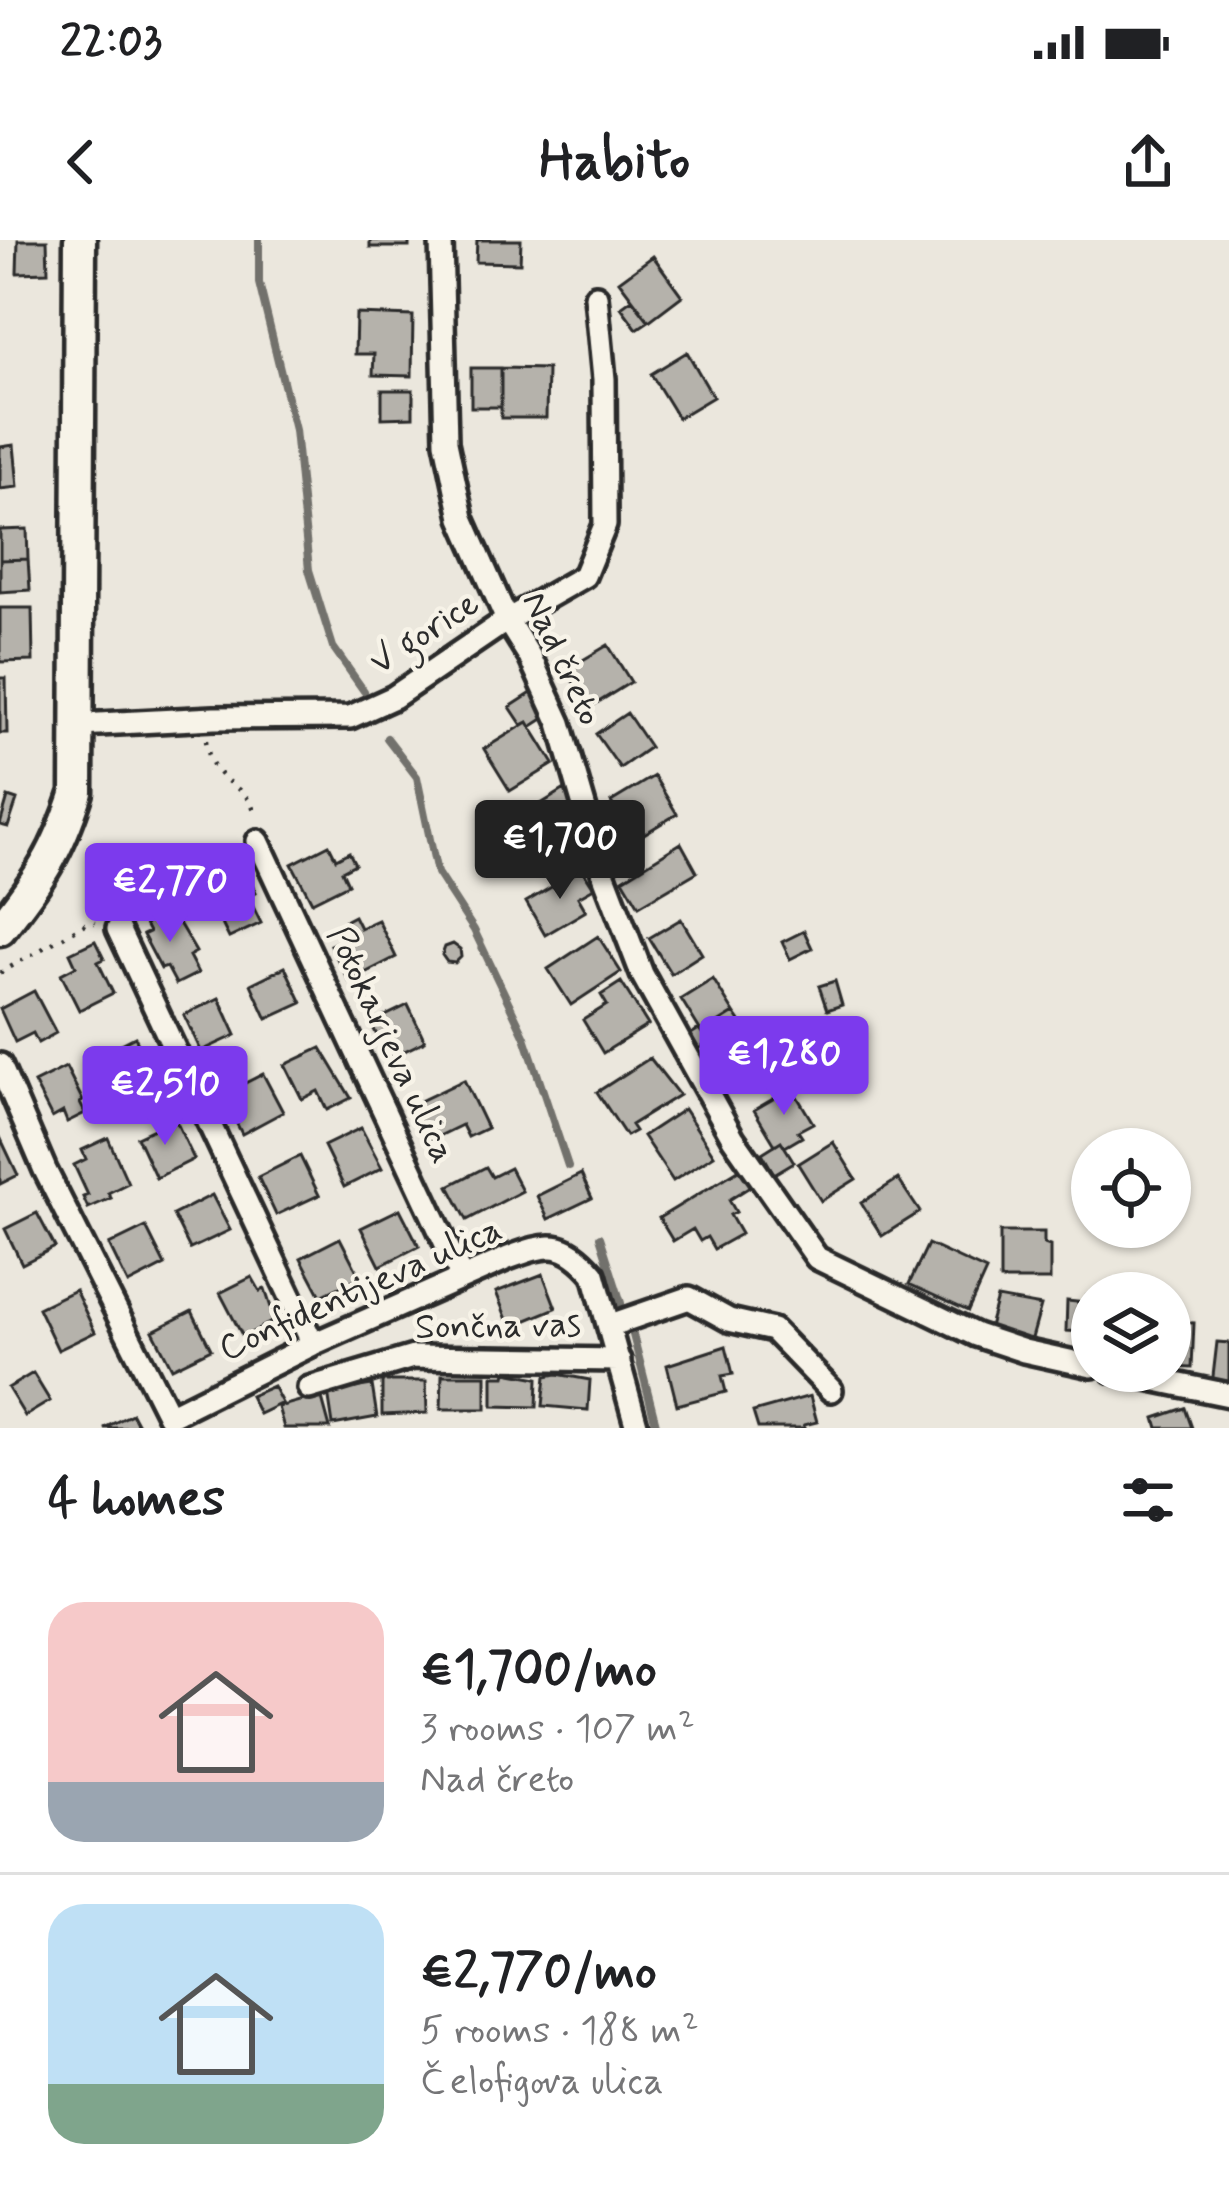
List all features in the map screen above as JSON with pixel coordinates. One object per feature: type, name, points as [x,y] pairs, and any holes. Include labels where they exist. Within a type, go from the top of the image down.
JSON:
[{"type":"street","points":[[0,928],[37,883],[60,845],[76,792],[80,240]]},
{"type":"street","name":"Nad čreto","points":[[441,240],[446,442],[462,518],[560,723],[604,875],[642,974],[733,1138],[817,1258],[976,1335],[1071,1361]]},
{"type":"street","name":"V gorice","points":[[80,724],[350,717],[394,697],[507,620],[584,576],[605,525],[604,379],[596,296]]},
{"type":"street","name":"Potokarjeva ulica","points":[[258,841],[462,1278]]},
{"type":"street","points":[[118,929],[313,1344]]},
{"type":"street","name":"Confidentijeva ulica","points":[[0,1065],[45,1170],[169,1416],[313,1344],[462,1278],[538,1247],[556,1245],[579,1256],[594,1274],[637,1428]]},
{"type":"street","points":[[610,1325],[688,1298],[729,1320],[773,1330],[830,1390]]},
{"type":"street","name":"Sončna vas","points":[[309,1388],[413,1357],[619,1360]]},
{"type":"street","points":[[1191,1387],[1229,1395]]},
{"type":"path","points":[[214,718],[206,736],[208,758],[222,779],[241,790],[254,806],[258,841]]},
{"type":"path","points":[[0,973],[89,922],[118,929]]},
{"type":"building","points":[[18,240],[47,240],[48,272],[17,273]]},
{"type":"building","points":[[370,240],[409,240],[409,247],[370,247]]},
{"type":"building","points":[[477,240],[521,240],[520,263],[476,262]]},
{"type":"building","points":[[653,256],[682,296],[649,321],[619,281]]},
{"type":"building","points":[[632,299],[649,321],[637,329],[621,307]]},
{"type":"building","points":[[356,314],[413,316],[412,376],[373,375],[374,354],[355,354]]},
{"type":"building","points":[[687,352],[713,397],[678,418],[651,374]]},
{"type":"building","points":[[471,368],[501,368],[501,407],[471,407]]},
{"type":"building","points":[[501,368],[547,369],[546,418],[501,418]]},
{"type":"building","points":[[382,390],[413,390],[413,417],[382,418]]},
{"type":"building","points":[[14,445],[18,487],[0,489],[0,447]]},
{"type":"building","points":[[27,529],[28,559],[0,560],[0,530]]},
{"type":"building","points":[[28,559],[30,590],[0,592],[0,560]]},
{"type":"building","points":[[0,608],[32,608],[33,661],[0,662]]},
{"type":"building","points":[[608,645],[631,682],[589,708],[566,670]]},
{"type":"building","points":[[0,678],[6,678],[7,733],[0,733]]},
{"type":"building","points":[[533,692],[548,716],[531,727],[528,722],[522,725],[510,707]]},
{"type":"building","points":[[627,713],[650,747],[620,768],[596,734]]},
{"type":"building","points":[[528,722],[554,764],[510,791],[484,749]]},
{"type":"building","points":[[654,776],[677,814],[639,837],[632,825],[627,829],[611,802]]},
{"type":"building","points":[[565,789],[574,803],[555,816],[541,804]]},
{"type":"building","points":[[8,797],[17,800],[8,827],[0,825]]},
{"type":"building","points":[[548,806],[572,841],[534,866],[511,830]]},
{"type":"building","points":[[681,843],[697,872],[639,906],[623,879]]},
{"type":"building","points":[[329,845],[336,859],[349,852],[355,864],[342,871],[348,884],[312,902],[292,864]]},
{"type":"building","points":[[245,869],[256,892],[248,896],[242,884],[210,900],[214,909],[196,918],[186,898]]},
{"type":"building","points":[[582,869],[594,888],[578,897],[586,911],[545,935],[526,902]]},
{"type":"building","points":[[242,884],[261,923],[229,938],[210,900]]},
{"type":"building","points":[[169,906],[196,952],[189,956],[198,973],[176,984],[167,967],[161,969],[143,935],[149,932],[142,919]]},
{"type":"building","points":[[354,916],[360,928],[378,920],[396,957],[349,981],[330,945],[342,940],[335,926]]},
{"type":"building","points":[[681,919],[702,954],[671,974],[649,938]]},
{"type":"building","points":[[804,931],[812,948],[790,959],[782,942]]},
{"type":"building","points":[[598,936],[621,972],[571,1005],[548,969]]},
{"type":"building","points":[[95,941],[104,959],[98,962],[113,993],[79,1010],[61,974],[76,966],[70,953]]},
{"type":"building","points":[[453,944],[461,957],[455,963],[442,955]]},
{"type":"building","points":[[285,967],[302,1003],[267,1019],[251,984]]},
{"type":"building","points":[[713,979],[734,1013],[702,1033],[681,999]]},
{"type":"building","points":[[835,981],[842,1005],[827,1010],[819,986]]},
{"type":"building","points":[[621,982],[648,1025],[603,1053],[583,1020],[607,1005],[601,995]]},
{"type":"building","points":[[34,991],[56,1033],[38,1043],[33,1033],[15,1042],[0,1009]]},
{"type":"building","points":[[219,998],[236,1035],[201,1051],[184,1015]]},
{"type":"building","points":[[408,1005],[425,1041],[388,1059],[371,1023]]},
{"type":"building","points":[[734,1013],[741,1023],[697,1050],[688,1036]]},
{"type":"building","points":[[135,1037],[154,1074],[143,1079],[148,1088],[125,1100],[102,1054]]},
{"type":"building","points":[[746,1037],[767,1067],[736,1088],[716,1057]]},
{"type":"building","points":[[321,1048],[351,1098],[327,1110],[318,1091],[302,1099],[285,1065]]},
{"type":"building","points":[[650,1058],[679,1095],[631,1125],[635,1131],[626,1136],[597,1092]]},
{"type":"building","points":[[66,1067],[85,1113],[67,1122],[63,1112],[52,1118],[34,1083]]},
{"type":"building","points":[[263,1074],[283,1112],[242,1134],[222,1095]]},
{"type":"building","points":[[464,1080],[487,1128],[468,1137],[462,1125],[429,1141],[412,1105]]},
{"type":"building","points":[[792,1088],[813,1123],[798,1131],[802,1137],[785,1147],[781,1141],[775,1145],[754,1110]]},
{"type":"building","points":[[684,1109],[714,1155],[673,1181],[643,1136]]},
{"type":"building","points":[[175,1119],[194,1159],[156,1178],[137,1137]]},
{"type":"building","points":[[361,1128],[382,1168],[344,1187],[324,1146]]},
{"type":"building","points":[[0,1137],[18,1175],[0,1184]]},
{"type":"building","points":[[108,1138],[128,1183],[108,1193],[111,1198],[88,1208],[83,1197],[88,1195],[74,1165],[86,1159],[82,1150]]},
{"type":"building","points":[[781,1141],[794,1162],[774,1174],[762,1153]]},
{"type":"building","points":[[833,1142],[856,1179],[821,1201],[798,1164]]},
{"type":"building","points":[[300,1156],[319,1195],[276,1215],[258,1177]]},
{"type":"building","points":[[486,1167],[492,1177],[510,1168],[522,1191],[467,1220],[449,1186]]},
{"type":"building","points":[[740,1169],[751,1186],[729,1200],[736,1212],[730,1215],[741,1234],[714,1249],[707,1237],[700,1241],[693,1229],[673,1241],[659,1218]]},
{"type":"building","points":[[581,1174],[592,1198],[548,1219],[537,1196]]},
{"type":"building","points":[[898,1179],[920,1212],[882,1236],[861,1203]]},
{"type":"building","points":[[212,1195],[230,1230],[190,1249],[173,1215]]},
{"type":"building","points":[[400,1209],[419,1246],[380,1266],[361,1228]]},
{"type":"building","points":[[37,1213],[55,1247],[22,1264],[5,1229]]},
{"type":"building","points":[[146,1227],[165,1265],[128,1284],[109,1245]]},
{"type":"building","points":[[1000,1232],[1044,1232],[1044,1244],[1050,1246],[1050,1280],[1000,1280]]},
{"type":"building","points":[[340,1238],[360,1277],[321,1296],[301,1258]]},
{"type":"building","points":[[928,1244],[986,1271],[968,1311],[909,1284]]},
{"type":"building","points":[[543,1274],[556,1308],[510,1327],[496,1292]]},
{"type":"building","points":[[252,1277],[260,1291],[265,1289],[275,1320],[243,1337],[220,1293]]},
{"type":"building","points":[[75,1290],[95,1332],[58,1350],[38,1308]]},
{"type":"building","points":[[997,1298],[1041,1306],[1031,1342],[988,1330]]},
{"type":"building","points":[[1067,1301],[1071,1301],[1071,1331],[1066,1331]]},
{"type":"building","points":[[192,1311],[211,1349],[172,1368],[153,1331]]},
{"type":"building","points":[[1191,1323],[1194,1323],[1191,1368]]},
{"type":"building","points":[[1217,1342],[1229,1343],[1229,1387],[1212,1385]]},
{"type":"building","points":[[726,1346],[733,1374],[722,1376],[726,1392],[677,1405],[667,1365]]},
{"type":"building","points":[[506,1372],[538,1378],[537,1407],[493,1406],[493,1376]]},
{"type":"building","points":[[33,1373],[50,1401],[25,1416],[8,1388]]},
{"type":"building","points":[[442,1375],[486,1375],[486,1409],[441,1409]]},
{"type":"building","points":[[546,1376],[590,1380],[588,1410],[543,1406]]},
{"type":"building","points":[[382,1381],[426,1381],[427,1413],[382,1415]]},
{"type":"building","points":[[372,1385],[377,1417],[333,1425],[328,1392]]},
{"type":"building","points":[[273,1386],[282,1403],[259,1414],[250,1396]]},
{"type":"building","points":[[321,1395],[330,1428],[284,1428],[278,1407]]},
{"type":"building","points":[[810,1396],[817,1422],[805,1428],[758,1428],[753,1412]]},
{"type":"building","points":[[1185,1408],[1192,1428],[1158,1428],[1155,1418]]},
{"type":"building","points":[[132,1414],[139,1427],[146,1428],[104,1428]]},
{"type":"waterway","points":[[259,240],[259,283],[295,430],[309,570],[333,647],[364,691]]},
{"type":"waterway","points":[[387,738],[417,777],[437,873],[474,930],[525,1037],[568,1166]]},
{"type":"waterway","points":[[600,1237],[621,1303]]},
{"type":"waterway","points":[[633,1335],[657,1428]]}]
